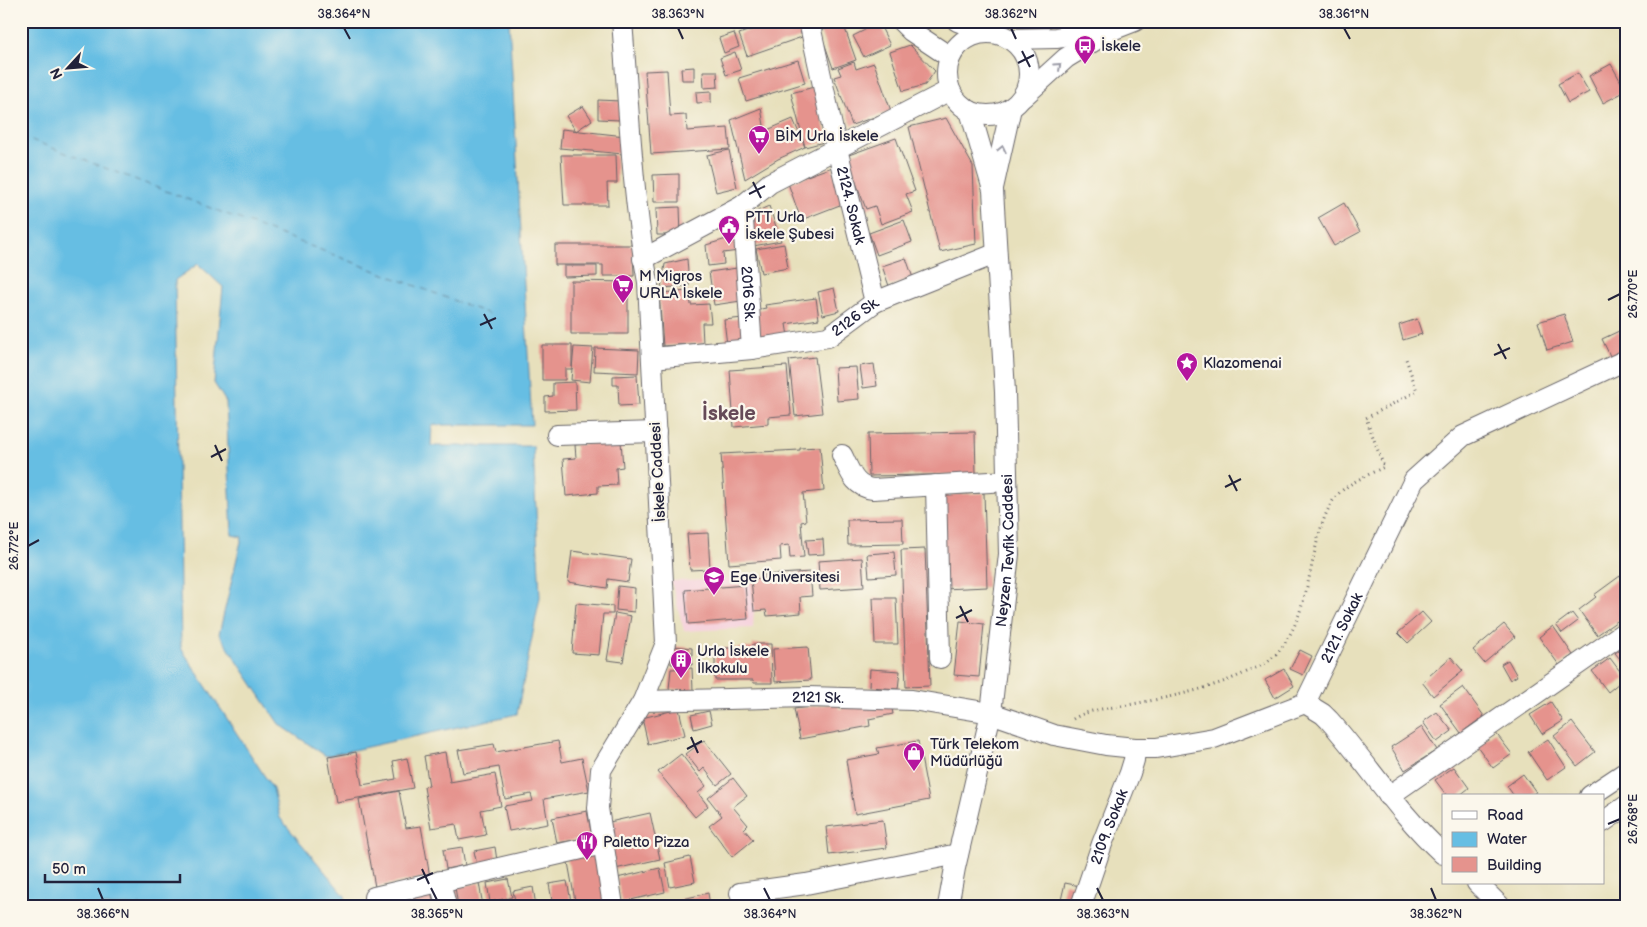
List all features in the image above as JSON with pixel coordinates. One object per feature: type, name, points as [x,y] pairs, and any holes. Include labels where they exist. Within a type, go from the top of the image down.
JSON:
[{"type":"street","name":"İskele Caddesi","points":[[612,906],[598,808],[601,770],[643,700],[666,643],[648,282],[643,259],[631,144],[622,21]]},
{"type":"street","name":"2124. Sokak","points":[[809,21],[837,150],[875,302]]},
{"type":"street","points":[[901,21],[911,31],[950,57]]},
{"type":"street","points":[[956,21],[1010,39],[1020,48],[1026,60],[1029,73],[1027,86],[1017,103],[993,190]]},
{"type":"street","points":[[986,32],[974,34],[964,39],[956,47],[950,57],[946,74],[954,99],[970,112],[980,115],[1002,113],[1017,103],[1066,58],[1112,30],[1135,21]]},
{"type":"street","points":[[1010,39],[1056,38],[1112,30]]},
{"type":"street","points":[[643,259],[742,206],[770,183],[950,90]]},
{"type":"street","points":[[970,112],[993,190]]},
{"type":"street","name":"Neyzen Tevfik Caddesi","points":[[948,906],[958,854],[991,713],[1008,554],[1005,392],[995,254],[993,190]]},
{"type":"street","name":"2016 Sk.","points":[[742,206],[752,349]]},
{"type":"street","name":"2126 Sk.","points":[[652,358],[752,349],[828,337],[875,302],[995,254]]},
{"type":"street","name":"2121. Sokak","points":[[1305,703],[1414,480],[1464,436],[1626,360]]},
{"type":"street","points":[[557,435],[656,432]]},
{"type":"street","points":[[842,455],[855,481],[863,488],[1007,481]]},
{"type":"street","points":[[936,485],[940,658]]},
{"type":"street","points":[[1389,796],[1626,631]]},
{"type":"street","name":"2121 Sk.","points":[[643,700],[809,697],[912,700],[991,713]]},
{"type":"street","points":[[991,713],[1054,735],[1106,745],[1156,748],[1214,738],[1305,703],[1323,714],[1421,834],[1442,853]]},
{"type":"street","name":"2109. Sokak","points":[[1081,906],[1102,844],[1130,773],[1135,748]]},
{"type":"street","points":[[1593,794],[1626,772]]},
{"type":"street","points":[[1604,821],[1626,806]]},
{"type":"street","points":[[374,897],[603,844]]},
{"type":"street","points":[[740,893],[806,884],[958,854]]},
{"type":"street","points":[[440,882],[446,906]]},
{"type":"street","points":[[1478,884],[1500,906]]},
{"type":"path","points":[[1054,735],[1066,723],[1079,715],[1207,687],[1240,676],[1270,661],[1280,651],[1290,637],[1299,615],[1322,524],[1332,503],[1348,486],[1384,467],[1366,418],[1417,391],[1405,356]]},
{"type":"shaded area","name":"Ege Üniversitesi","points":[[751,579],[754,611],[753,628],[684,631],[671,581]]},
{"type":"water","points":[[21,21],[509,21],[532,425],[432,425],[431,446],[533,446],[540,597],[517,714],[326,756],[279,724],[219,634],[242,537],[232,535],[226,402],[214,383],[223,287],[198,264],[175,280],[181,648],[273,789],[280,818],[345,896],[347,906],[21,906]]},
{"type":"building","points":[[777,21],[797,21],[802,37],[747,56],[739,34]]},
{"type":"building","points":[[843,23],[856,60],[833,68],[820,31]]},
{"type":"building","points":[[879,23],[890,45],[864,57],[853,36]]},
{"type":"building","points":[[734,33],[739,47],[724,53],[719,38]]},
{"type":"building","points":[[910,45],[935,71],[925,85],[903,91],[890,52]]},
{"type":"building","points":[[735,52],[741,70],[726,75],[720,58]]},
{"type":"building","points":[[798,60],[805,83],[746,101],[739,78]]},
{"type":"building","points":[[854,62],[856,69],[874,63],[891,111],[852,125],[834,77],[841,75],[838,68]]},
{"type":"building","points":[[1611,64],[1626,91],[1603,103],[1589,76]]},
{"type":"building","points":[[694,67],[694,80],[682,80],[681,68]]},
{"type":"building","points":[[667,70],[670,116],[686,115],[687,131],[728,128],[730,149],[651,154],[645,71]]},
{"type":"building","points":[[703,71],[717,71],[718,87],[704,88]]},
{"type":"building","points":[[1578,73],[1589,92],[1568,103],[1558,84]]},
{"type":"building","points":[[814,87],[828,141],[805,147],[791,93]]},
{"type":"building","points":[[711,91],[711,102],[697,103],[696,92]]},
{"type":"building","points":[[598,100],[620,101],[620,120],[598,119]]},
{"type":"building","points":[[583,106],[592,120],[576,131],[566,116]]},
{"type":"building","points":[[761,108],[765,131],[793,119],[805,147],[778,159],[745,179],[731,120]]},
{"type":"building","points":[[946,118],[973,166],[976,244],[940,252],[909,127]]},
{"type":"building","points":[[562,129],[625,136],[623,154],[560,148]]},
{"type":"building","points":[[896,138],[915,191],[906,194],[913,212],[881,224],[875,206],[866,209],[846,156]]},
{"type":"building","points":[[729,150],[737,187],[716,192],[707,155]]},
{"type":"building","points":[[561,155],[616,155],[617,183],[607,183],[608,205],[564,205]]},
{"type":"building","points":[[832,167],[845,203],[801,220],[788,183]]},
{"type":"building","points":[[679,174],[679,202],[654,202],[653,175]]},
{"type":"building","points":[[1344,203],[1360,232],[1334,246],[1318,218]]},
{"type":"building","points":[[769,206],[781,241],[753,246],[746,216]]},
{"type":"building","points":[[680,207],[681,235],[657,235],[656,208]]},
{"type":"building","points":[[904,220],[912,242],[877,255],[869,233]]},
{"type":"building","points":[[737,236],[739,251],[723,253],[724,264],[708,266],[706,245]]},
{"type":"building","points":[[784,244],[788,268],[761,273],[756,249]]},
{"type":"building","points":[[555,245],[633,245],[634,276],[603,276],[603,265],[555,265]]},
{"type":"building","points":[[906,258],[913,278],[889,286],[882,266]]},
{"type":"building","points":[[687,259],[689,286],[661,288],[665,264]]},
{"type":"building","points":[[564,266],[597,266],[597,276],[564,277]]},
{"type":"building","points":[[737,268],[741,301],[714,305],[709,272]]},
{"type":"building","points":[[571,281],[628,282],[628,334],[571,334]]},
{"type":"building","points":[[834,288],[839,311],[823,315],[818,292]]},
{"type":"building","points":[[690,291],[691,305],[709,304],[711,323],[702,323],[703,343],[663,346],[659,293]]},
{"type":"building","points":[[816,298],[819,319],[786,324],[788,336],[761,340],[756,310],[766,308],[765,305]]},
{"type":"building","points":[[1564,314],[1573,342],[1547,350],[1538,322]]},
{"type":"building","points":[[743,318],[746,343],[727,345],[724,320]]},
{"type":"building","points":[[1417,319],[1422,334],[1403,340],[1399,325]]},
{"type":"building","points":[[1619,331],[1626,345],[1626,351],[1611,358],[1602,339]]},
{"type":"building","points":[[542,345],[572,345],[572,369],[565,369],[565,380],[542,380]]},
{"type":"building","points":[[574,347],[593,348],[590,382],[571,380]]},
{"type":"building","points":[[595,348],[639,350],[638,373],[594,371]]},
{"type":"building","points":[[815,357],[822,413],[795,416],[789,360]]},
{"type":"building","points":[[874,364],[877,386],[863,388],[860,366]]},
{"type":"building","points":[[787,366],[791,415],[768,417],[768,424],[734,427],[730,370]]},
{"type":"building","points":[[856,367],[859,399],[837,401],[835,368]]},
{"type":"building","points":[[637,375],[639,405],[619,406],[618,385],[613,385],[613,376]]},
{"type":"building","points":[[575,382],[576,410],[545,411],[545,397],[553,396],[553,383]]},
{"type":"building","points":[[975,432],[976,474],[869,476],[868,434]]},
{"type":"building","points":[[621,441],[623,467],[616,468],[617,485],[598,486],[598,493],[566,496],[563,459],[576,458],[575,445]]},
{"type":"building","points":[[820,447],[824,491],[803,493],[806,521],[801,522],[804,557],[790,558],[789,545],[780,546],[781,560],[729,564],[721,454],[800,450],[800,448]]},
{"type":"building","points":[[984,493],[987,587],[944,589],[941,495]]},
{"type":"building","points":[[902,519],[903,544],[848,545],[847,520]]},
{"type":"building","points":[[708,533],[710,569],[690,570],[687,534]]},
{"type":"building","points":[[823,539],[824,554],[808,555],[806,540]]},
{"type":"building","points":[[925,549],[930,686],[906,687],[901,550]]},
{"type":"building","points":[[572,551],[631,559],[628,582],[608,579],[607,588],[568,582]]},
{"type":"building","points":[[894,552],[896,575],[869,577],[867,554]]},
{"type":"building","points":[[862,558],[864,587],[820,590],[818,561]]},
{"type":"building","points":[[810,572],[812,596],[800,597],[801,613],[767,616],[766,610],[754,611],[751,579],[764,578],[764,575]]},
{"type":"building","points":[[1620,576],[1626,583],[1626,615],[1597,635],[1579,610],[1596,597],[1594,595]]},
{"type":"building","points":[[745,585],[748,619],[688,624],[685,590]]},
{"type":"building","points":[[618,586],[635,588],[634,612],[616,610]]},
{"type":"building","points":[[873,598],[896,598],[898,644],[875,644]]},
{"type":"building","points":[[576,603],[613,606],[613,614],[603,614],[599,655],[572,653]]},
{"type":"building","points":[[1422,612],[1431,622],[1408,643],[1398,633]]},
{"type":"building","points":[[615,613],[631,616],[623,662],[607,660]]},
{"type":"building","points":[[1572,613],[1578,621],[1562,633],[1556,625]]},
{"type":"building","points":[[960,621],[984,624],[979,677],[954,675]]},
{"type":"building","points":[[1504,624],[1515,637],[1484,663],[1473,650]]},
{"type":"building","points":[[1553,626],[1573,655],[1559,665],[1539,637]]},
{"type":"building","points":[[753,644],[771,644],[772,683],[754,683],[753,680],[715,680],[715,648],[753,648]]},
{"type":"building","points":[[1626,645],[1626,666],[1615,653]]},
{"type":"building","points":[[672,646],[692,648],[692,665],[671,664]]},
{"type":"building","points":[[808,647],[811,680],[775,682],[773,649]]},
{"type":"building","points":[[1300,650],[1312,656],[1303,675],[1290,669]]},
{"type":"building","points":[[1451,657],[1463,671],[1433,696],[1422,682]]},
{"type":"building","points":[[1610,658],[1625,678],[1608,692],[1592,671]]},
{"type":"building","points":[[1508,660],[1517,676],[1510,680],[1501,664]]},
{"type":"building","name":"Urla İskele İlkokulu","points":[[692,668],[693,690],[669,689],[671,669]]},
{"type":"building","points":[[870,669],[900,671],[898,689],[869,687]]},
{"type":"building","points":[[1284,669],[1294,686],[1275,698],[1265,680]]},
{"type":"building","points":[[1463,687],[1484,716],[1461,733],[1440,704]]},
{"type":"building","points":[[1551,702],[1563,721],[1542,734],[1530,715]]},
{"type":"building","points":[[838,703],[839,709],[866,704],[891,704],[893,714],[869,719],[870,726],[800,739],[794,709]]},
{"type":"building","points":[[679,709],[685,735],[648,744],[642,718]]},
{"type":"building","points":[[709,711],[712,724],[694,729],[691,715]]},
{"type":"building","points":[[1437,712],[1452,731],[1437,742],[1423,722]]},
{"type":"building","points":[[1572,722],[1595,752],[1577,766],[1554,736]]},
{"type":"building","points":[[1422,727],[1437,750],[1405,770],[1391,747]]},
{"type":"building","points":[[1495,732],[1512,754],[1493,768],[1477,746]]},
{"type":"building","points":[[1548,739],[1566,767],[1547,780],[1528,752]]},
{"type":"building","points":[[704,740],[731,774],[717,785],[704,768],[700,772],[686,754]]},
{"type":"building","points":[[558,741],[562,762],[582,758],[589,791],[544,799],[548,824],[509,831],[504,806],[533,801],[531,794],[505,799],[499,767],[463,773],[458,750],[494,744],[496,752]]},
{"type":"building","points":[[918,741],[929,800],[855,814],[846,760],[879,754],[877,748]]},
{"type":"building","points":[[356,752],[362,785],[396,779],[393,761],[407,758],[413,788],[336,802],[328,757]]},
{"type":"building","points":[[445,752],[450,782],[495,774],[501,806],[481,810],[486,835],[459,840],[456,824],[431,828],[424,787],[429,786],[424,756]]},
{"type":"building","points":[[681,754],[706,786],[698,793],[708,806],[695,817],[658,772]]},
{"type":"building","points":[[1454,767],[1469,788],[1462,794],[1446,794],[1435,780]]},
{"type":"building","points":[[1523,774],[1536,792],[1533,794],[1513,794],[1507,786]]},
{"type":"building","points":[[733,778],[747,796],[733,807],[748,825],[744,829],[753,840],[732,857],[709,826],[722,816],[708,798]]},
{"type":"building","points":[[399,791],[406,828],[421,826],[430,877],[375,887],[359,799]]},
{"type":"building","points":[[587,811],[592,837],[557,843],[552,818]]},
{"type":"building","points":[[650,813],[660,859],[615,869],[605,823]]},
{"type":"building","points":[[883,820],[887,848],[829,855],[826,827]]},
{"type":"building","points":[[462,847],[465,865],[446,869],[443,850]]},
{"type":"building","points":[[495,847],[497,861],[477,865],[474,851]]},
{"type":"building","points":[[598,851],[608,906],[576,906],[567,857]]},
{"type":"building","points":[[690,857],[695,882],[670,887],[665,863]]},
{"type":"building","points":[[660,868],[665,892],[622,902],[617,878]]},
{"type":"building","points":[[508,879],[512,897],[490,902],[487,883]]},
{"type":"building","points":[[567,881],[572,906],[553,906],[549,884]]},
{"type":"building","points":[[479,883],[483,906],[458,906],[455,887]]},
{"type":"building","points":[[1065,883],[1080,886],[1077,903],[1061,900]]},
{"type":"building","points":[[533,887],[536,906],[516,906],[513,891]]},
{"type":"building","points":[[431,890],[434,906],[363,906],[363,905]]},
{"type":"building","points":[[708,893],[710,906],[658,906],[658,905]]},
{"type":"ferry route","points":[[21,136],[492,315]]},
{"type":"place","name":"İskele","points":[[1085,65]]},
{"type":"place","name":"BİM Urla İskele","points":[[759,155]]},
{"type":"place","name":"PTT Urla İskele Şubesi","points":[[729,245]]},
{"type":"place","name":"M Migros URLA İskele","points":[[623,304]]},
{"type":"place","name":"Klazomenai","points":[[1187,382]]},
{"type":"place","name":"Ege Üniversitesi","points":[[714,596]]},
{"type":"place","name":"Urla İskele İlkokulu","points":[[681,679]]},
{"type":"place","name":"Türk Telekom Müdürlüğü","points":[[914,772]]},
{"type":"place","name":"Paletto Pizza","points":[[587,861]]},
{"type":"district","name":"İskele","points":[[729,414]]}]
